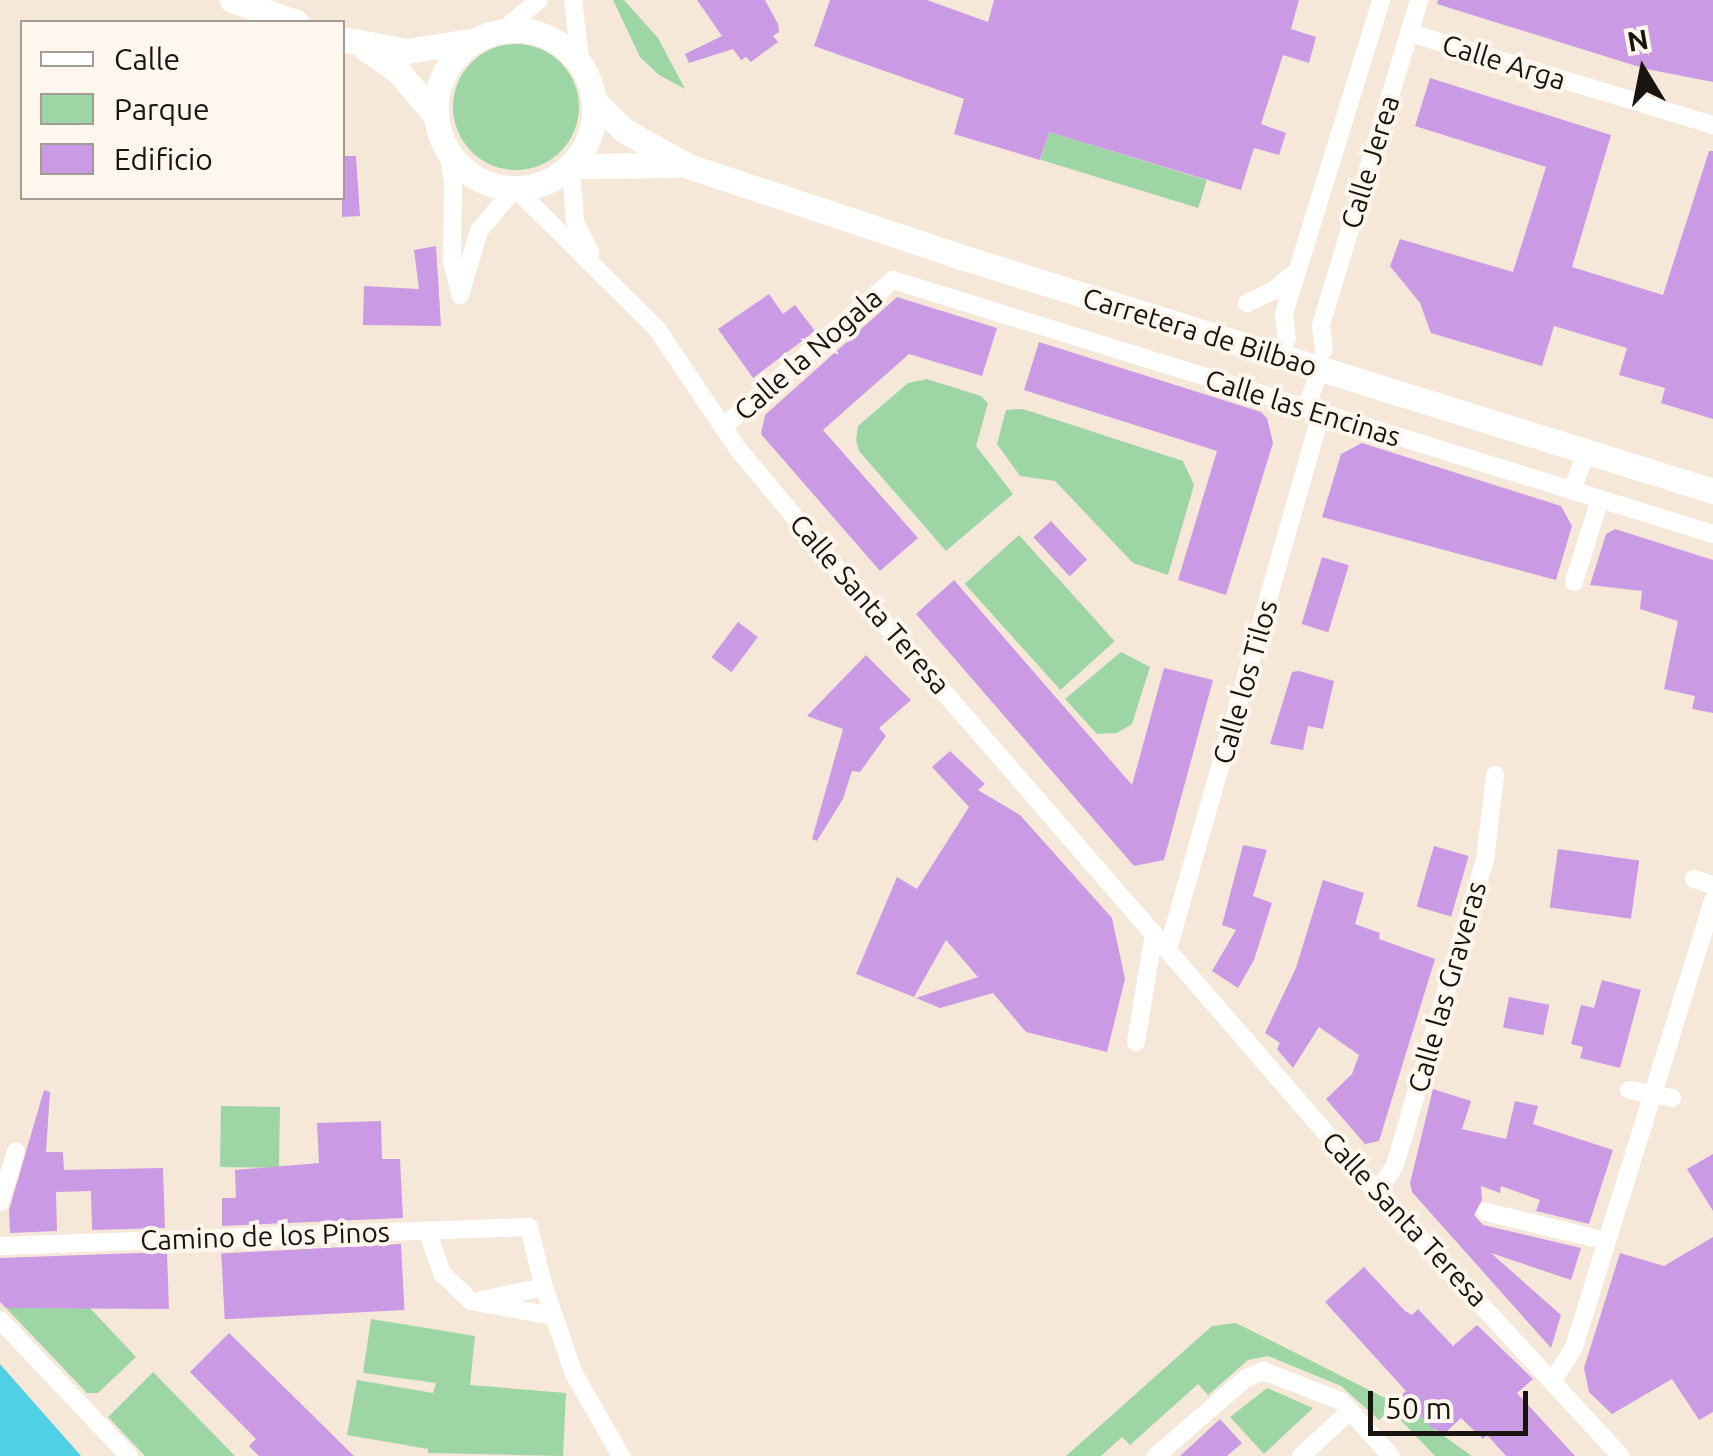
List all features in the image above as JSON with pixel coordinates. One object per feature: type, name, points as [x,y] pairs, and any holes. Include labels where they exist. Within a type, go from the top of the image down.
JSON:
[{"type":"main road","points":[[232,0],[290,20]]},
{"type":"main road","points":[[502,31],[547,36],[582,66],[594,101],[589,137],[571,166],[548,180],[515,188],[476,178],[448,151],[436,116],[398,71],[350,41],[407,51],[476,40],[502,31]]},
{"type":"main road","points":[[436,116],[438,90],[448,66],[476,40]]},
{"type":"main road","points":[[594,101],[626,131],[688,166]]},
{"type":"main road","points":[[571,166],[688,166]]},
{"type":"main road","name":"Carretera de Bilbao","points":[[688,166],[1322,360],[1586,452],[1713,491]]},
{"type":"street","points":[[502,31],[538,0]]},
{"type":"street","points":[[573,0],[582,66]]},
{"type":"street","name":"Calle Jerea","points":[[1287,339],[1284,314],[1381,0]]},
{"type":"street","name":"Calle Jerea","points":[[1322,360],[1321,325],[1419,0]]},
{"type":"street","name":"Calle Arga","points":[[1410,33],[1713,125]]},
{"type":"street","points":[[448,151],[453,182],[452,261],[460,295],[479,231],[515,188]]},
{"type":"street","name":"Calle Santa Teresa","points":[[571,166],[575,222],[598,265]]},
{"type":"street","name":"Calle Santa Teresa","points":[[515,188],[598,265],[669,344],[723,427],[862,597],[1376,1192],[1622,1456]]},
{"type":"street","points":[[1247,302],[1273,291],[1298,270]]},
{"type":"street","name":"Calle la Nogala","points":[[723,427],[893,280]]},
{"type":"street","name":"Calle las Encinas","points":[[893,280],[1713,534]]},
{"type":"street","name":"Calle los Tilos","points":[[1168,949],[1314,412],[1322,360]]},
{"type":"street","points":[[1572,491],[1586,452]]},
{"type":"street","points":[[1574,582],[1600,499]]},
{"type":"street","name":"Calle las Graveras","points":[[1376,1192],[1395,1165],[1444,1032],[1485,860],[1495,775]]},
{"type":"street","points":[[1694,879],[1713,885]]},
{"type":"street","points":[[1553,1381],[1574,1347],[1713,900]]},
{"type":"street","points":[[1136,1042],[1154,933]]},
{"type":"street","points":[[1629,1090],[1672,1098]]},
{"type":"street","points":[[0,1202],[16,1151]]},
{"type":"street","points":[[1486,1212],[1607,1241]]},
{"type":"street","name":"Camino de los Pinos","points":[[0,1246],[529,1227],[544,1288]]},
{"type":"street","points":[[426,1230],[442,1273],[471,1301],[553,1316]]},
{"type":"street","points":[[471,1301],[544,1288],[582,1392],[621,1456]]},
{"type":"street","points":[[0,1320],[128,1456]]},
{"type":"street","points":[[1156,1456],[1255,1372],[1268,1371],[1304,1384],[1350,1410],[1391,1456]]},
{"type":"street","points":[[1301,1456],[1350,1410]]},
{"type":"green space","points":[[613,0],[624,0],[658,38],[685,89],[659,75],[640,57]]},
{"type":"green space","points":[[516,44],[540,49],[560,63],[574,83],[579,107],[574,131],[560,151],[540,165],[516,170],[492,165],[472,151],[458,131],[453,107],[458,83],[472,63],[492,49]]},
{"type":"green space","points":[[1049,132],[1207,180],[1198,208],[1041,160]]},
{"type":"green space","points":[[927,379],[981,396],[988,403],[976,446],[1013,494],[946,551],[859,451],[856,440],[858,426],[908,383]]},
{"type":"green space","points":[[1023,409],[1183,461],[1194,485],[1168,575],[1133,563],[1055,481],[1020,476],[997,444],[1006,410]]},
{"type":"green space","points":[[1019,535],[1115,641],[1060,690],[965,584]]},
{"type":"green space","points":[[1121,652],[1150,667],[1132,724],[1117,733],[1097,734],[1065,699]]},
{"type":"green space","points":[[221,1106],[280,1107],[279,1168],[220,1167]]},
{"type":"green space","points":[[6,1308],[90,1308],[136,1357],[98,1393],[87,1393]]},
{"type":"green space","points":[[371,1319],[475,1336],[470,1385],[566,1393],[563,1456],[428,1453],[428,1449],[347,1435],[357,1380],[433,1393],[436,1383],[363,1373]]},
{"type":"green space","points":[[1236,1323],[1393,1402],[1400,1396],[1430,1426],[1472,1456],[1435,1456],[1391,1410],[1379,1420],[1341,1386],[1268,1356],[1248,1360],[1208,1395],[1198,1384],[1130,1445],[1122,1437],[1101,1456],[1066,1456],[1212,1326]]},
{"type":"green space","points":[[153,1372],[235,1456],[145,1456],[108,1417]]},
{"type":"green space","points":[[1267,1388],[1313,1408],[1264,1454],[1230,1417]]},
{"type":"water","points":[[0,1364],[81,1456],[0,1456]]},
{"type":"building","points":[[697,0],[765,0],[778,24],[779,32],[773,36],[778,42],[751,62],[746,57],[741,60],[733,49],[689,63],[685,54],[722,36]]},
{"type":"building","points":[[830,0],[927,0],[988,22],[994,0],[1299,0],[1291,29],[1316,37],[1309,63],[1283,55],[1261,124],[1286,133],[1279,155],[1254,148],[1241,190],[1049,132],[1040,160],[954,134],[964,99],[814,46]]},
{"type":"building","points":[[1438,0],[1713,0],[1713,82],[1646,69],[1437,4]]},
{"type":"building","points":[[1430,78],[1611,135],[1572,267],[1663,295],[1709,151],[1713,151],[1713,419],[1661,403],[1665,388],[1619,375],[1627,348],[1554,326],[1542,366],[1431,333],[1420,303],[1390,266],[1400,239],[1513,272],[1546,167],[1415,126]]},
{"type":"building","points":[[345,156],[356,156],[360,216],[342,217]]},
{"type":"building","points":[[436,246],[441,326],[363,325],[364,286],[419,289],[414,250]]},
{"type":"building","points":[[769,294],[783,314],[795,305],[815,331],[753,378],[718,329]]},
{"type":"building","points":[[897,297],[997,328],[982,376],[909,354],[823,430],[918,538],[880,571],[761,434],[765,415]]},
{"type":"building","points":[[1039,342],[1261,412],[1267,418],[1273,443],[1226,595],[1178,580],[1217,451],[1024,390]]},
{"type":"building","points":[[1362,443],[1561,506],[1572,526],[1556,580],[1322,517],[1341,454]]},
{"type":"building","points":[[1051,521],[1087,560],[1070,576],[1033,537]]},
{"type":"building","points":[[1615,529],[1713,560],[1713,713],[1692,709],[1695,696],[1664,689],[1678,621],[1640,609],[1642,591],[1590,585],[1606,534]]},
{"type":"building","points":[[1322,557],[1349,565],[1328,632],[1302,624]]},
{"type":"building","points":[[954,580],[1132,785],[1164,668],[1213,680],[1164,860],[1134,866],[916,614]]},
{"type":"building","points":[[738,622],[758,637],[731,672],[712,657]]},
{"type":"building","points":[[866,655],[911,700],[879,728],[886,736],[860,772],[852,771],[843,799],[817,841],[812,839],[843,729],[807,716]]},
{"type":"building","points":[[1292,672],[1334,681],[1323,729],[1308,726],[1303,750],[1270,744]]},
{"type":"building","points":[[950,751],[985,784],[978,790],[1020,815],[1112,918],[1125,979],[1107,1052],[1026,1032],[993,993],[940,1008],[916,998],[978,977],[946,940],[914,997],[856,974],[897,877],[917,889],[969,807],[932,767]]},
{"type":"building","points":[[1243,845],[1267,850],[1253,896],[1272,903],[1254,960],[1238,988],[1212,971],[1236,930],[1222,925]]},
{"type":"building","points":[[1434,846],[1469,856],[1451,916],[1417,907]]},
{"type":"building","points":[[1558,849],[1639,860],[1631,919],[1550,907]]},
{"type":"building","points":[[1323,880],[1364,893],[1355,924],[1380,933],[1379,939],[1435,959],[1379,1141],[1365,1144],[1326,1099],[1352,1074],[1359,1055],[1319,1027],[1293,1068],[1277,1049],[1280,1043],[1265,1033],[1296,968]]},
{"type":"building","points":[[1602,980],[1641,990],[1620,1068],[1580,1058],[1583,1047],[1571,1044],[1581,1005],[1594,1008]]},
{"type":"building","points":[[1509,997],[1549,1005],[1543,1035],[1503,1027]]},
{"type":"building","points":[[1433,1089],[1471,1101],[1462,1129],[1506,1139],[1515,1101],[1538,1106],[1533,1124],[1613,1150],[1589,1224],[1536,1211],[1540,1200],[1501,1186],[1500,1193],[1481,1186],[1482,1200],[1474,1215],[1483,1225],[1581,1248],[1571,1280],[1491,1253],[1561,1315],[1551,1348],[1412,1192],[1410,1183]]},
{"type":"building","points":[[44,1090],[50,1092],[46,1152],[63,1152],[64,1170],[163,1168],[165,1228],[92,1230],[91,1191],[56,1192],[57,1231],[10,1233],[9,1210]]},
{"type":"building","points":[[381,1121],[382,1159],[400,1159],[403,1218],[222,1226],[222,1198],[236,1198],[235,1170],[319,1163],[317,1123]]},
{"type":"building","points":[[1713,1154],[1713,1211],[1687,1169]]},
{"type":"building","points":[[1713,1237],[1713,1412],[1699,1420],[1672,1379],[1612,1414],[1589,1392],[1584,1368],[1620,1253],[1664,1266]]},
{"type":"building","points":[[401,1244],[404,1310],[225,1319],[221,1253]]},
{"type":"building","points":[[167,1252],[169,1309],[6,1308],[0,1302],[0,1258]]},
{"type":"building","points":[[1364,1267],[1405,1311],[1412,1315],[1418,1309],[1453,1346],[1477,1325],[1533,1379],[1517,1393],[1575,1456],[1506,1456],[1487,1435],[1483,1439],[1461,1418],[1444,1434],[1431,1427],[1400,1396],[1406,1391],[1325,1302]]},
{"type":"building","points":[[229,1333],[354,1456],[259,1456],[249,1446],[256,1439],[190,1372]]},
{"type":"building","points":[[1220,1419],[1242,1443],[1227,1456],[1180,1456]]}]
